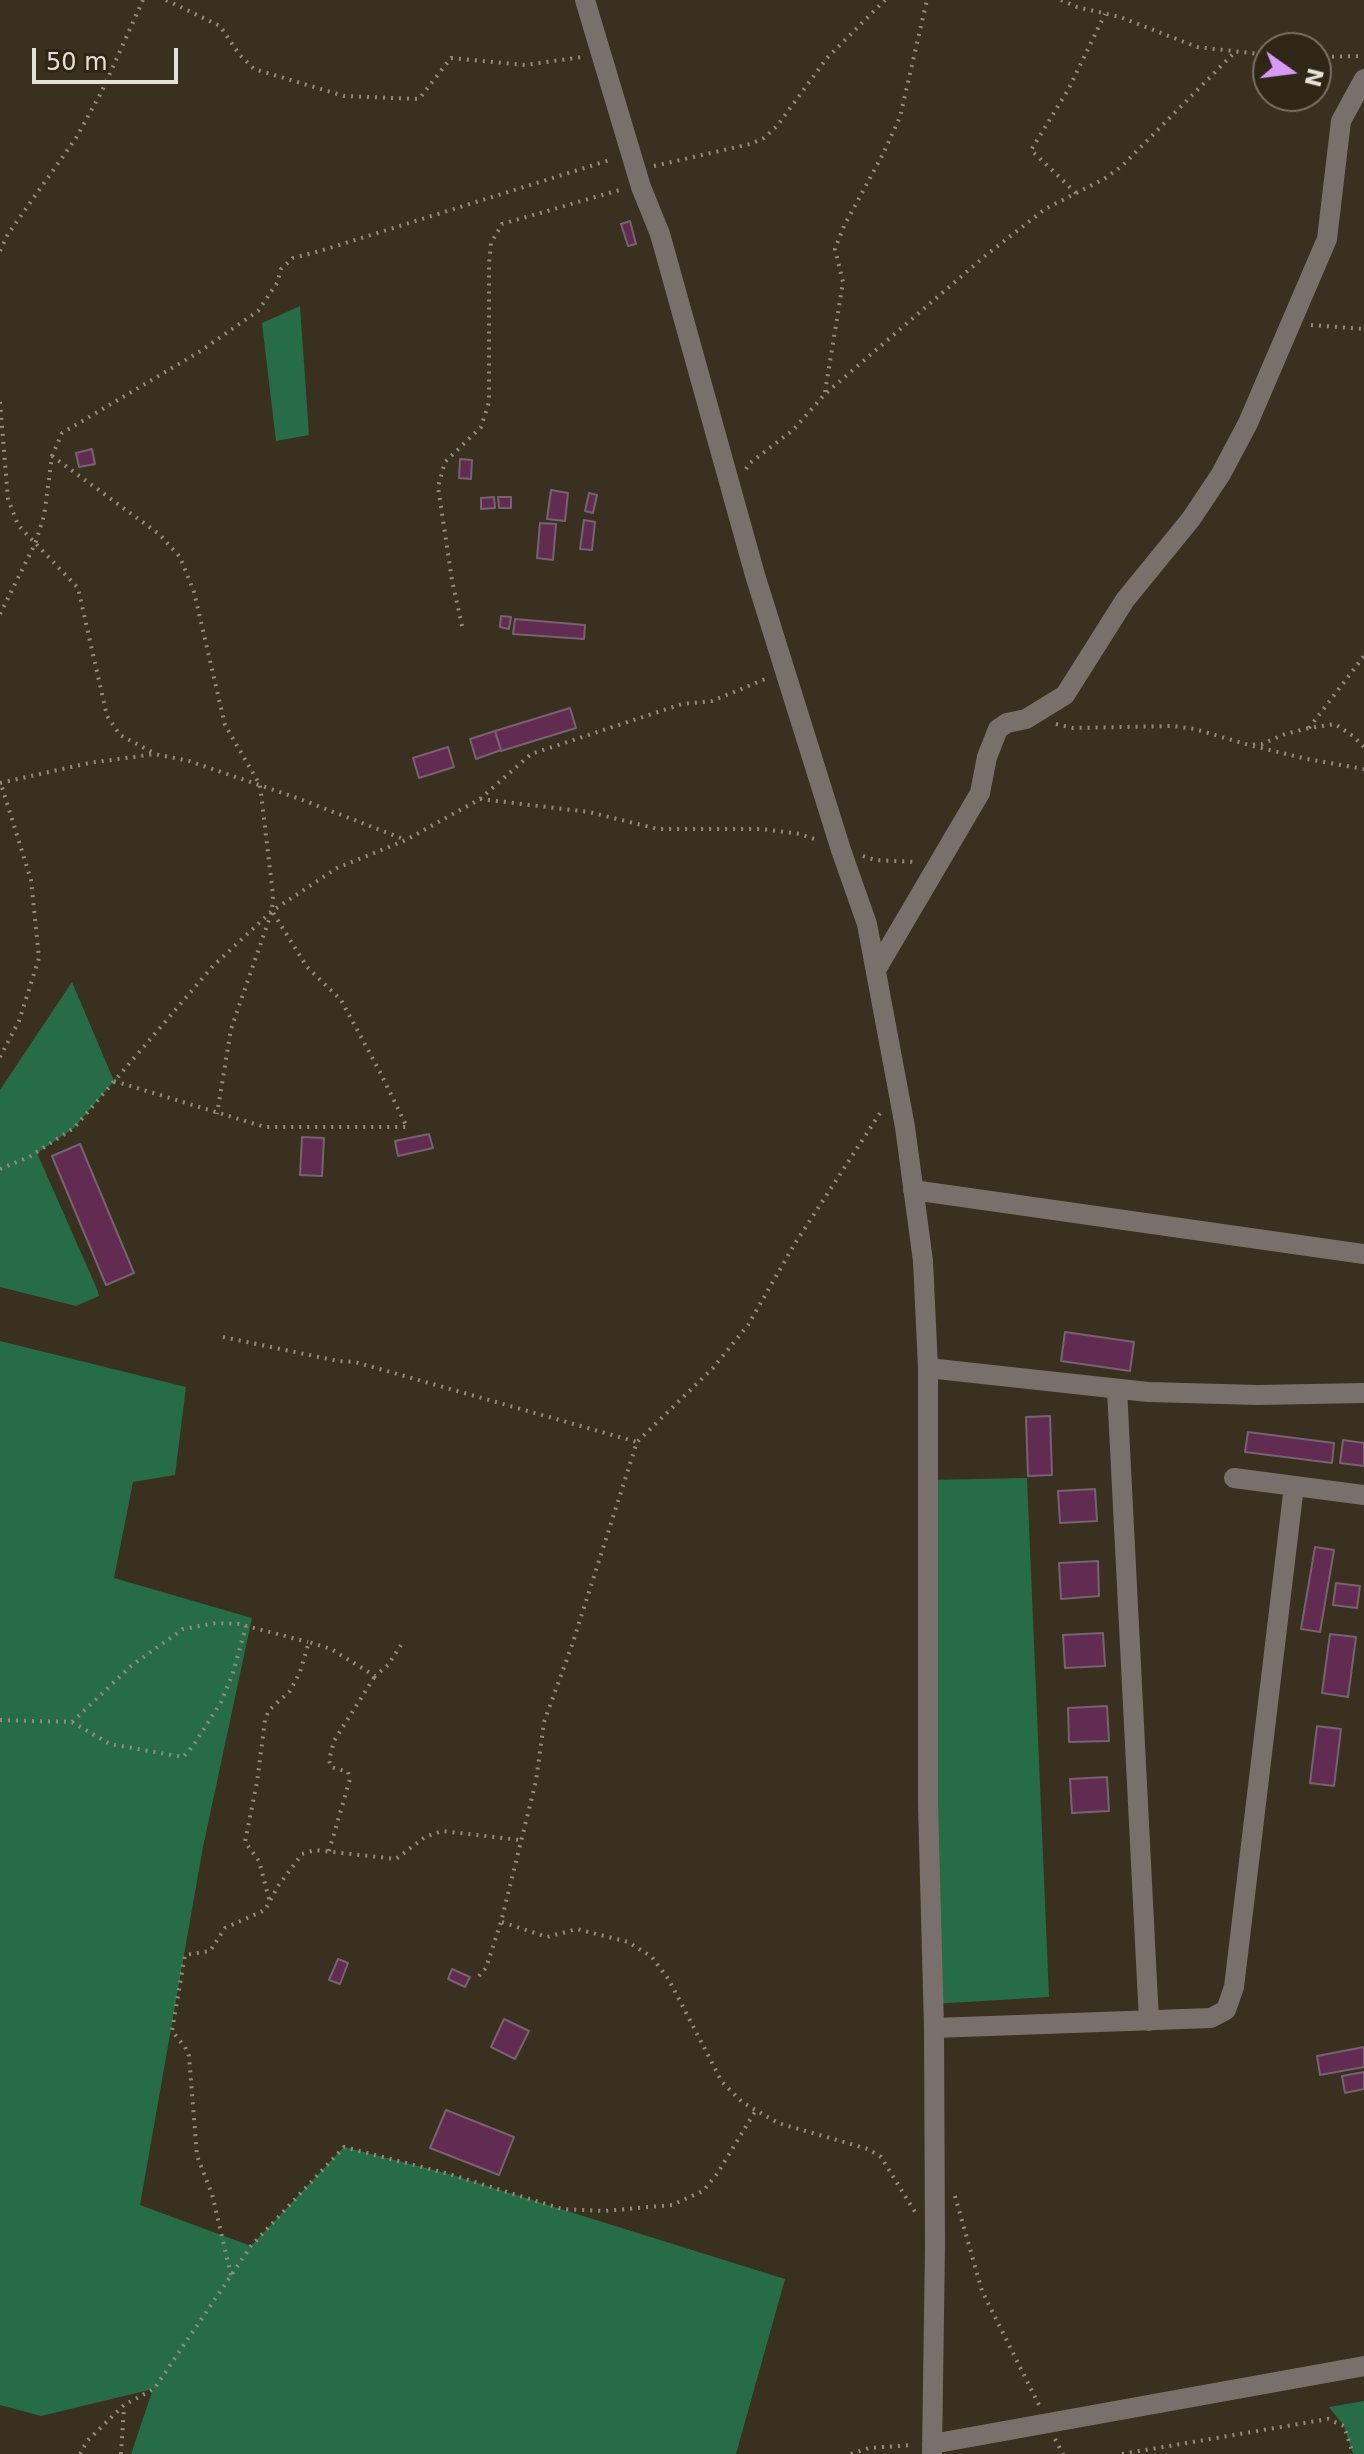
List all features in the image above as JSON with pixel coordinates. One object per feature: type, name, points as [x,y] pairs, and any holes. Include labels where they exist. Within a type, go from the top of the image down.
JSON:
[{"type":"street","points":[[585,0],[636,170],[660,234],[755,575],[867,924],[913,1190],[923,1261],[928,1368],[928,1804],[934,2028],[935,2246],[932,2449],[1048,2423],[1364,2366]]},
{"type":"street","points":[[876,970],[980,793],[987,757],[998,729],[1007,723],[1026,719],[1065,695],[1125,600],[1191,519],[1221,474],[1248,423],[1327,239],[1341,121],[1364,79]]},
{"type":"street","points":[[913,1190],[1364,1254]]},
{"type":"street","points":[[928,1368],[1148,1392],[1258,1395],[1364,1393]]},
{"type":"street","points":[[1117,1389],[1149,2021]]},
{"type":"street","points":[[1234,1478],[1364,1495]]},
{"type":"street","points":[[934,2028],[1211,2018],[1226,2010],[1234,1987],[1294,1486]]},
{"type":"path","points":[[0,251],[8,234],[76,138],[102,91],[143,0]]},
{"type":"path","points":[[166,0],[220,26],[239,54],[254,69],[344,96],[419,99],[451,58],[525,65],[600,54]]},
{"type":"path","points":[[0,614],[35,544],[44,516],[52,456],[62,433],[199,352],[258,311],[277,283],[281,269],[293,258],[764,138],[777,126],[827,58],[885,0]]},
{"type":"path","points":[[825,394],[843,282],[835,249],[900,117],[927,0]]},
{"type":"path","points":[[1061,0],[1197,47],[1252,54]]},
{"type":"path","points":[[1076,193],[1031,150],[1068,90],[1105,14]]},
{"type":"path","points":[[732,492],[750,463],[793,430],[825,394],[985,256],[1045,209],[1122,166],[1234,53]]},
{"type":"path","points":[[1332,57],[1364,56]]},
{"type":"path","points":[[462,626],[438,487],[445,462],[481,427],[489,402],[491,243],[502,224],[621,189],[636,170]]},
{"type":"path","points":[[1292,324],[1364,329]]},
{"type":"path","points":[[0,402],[8,499],[18,525],[78,588],[107,716],[120,735],[155,754],[189,761],[314,803],[406,840]]},
{"type":"path","points":[[52,456],[159,534],[180,557],[194,592],[225,725],[260,785],[272,911],[231,1029],[217,1114]]},
{"type":"path","points":[[1309,728],[1364,656]]},
{"type":"path","points":[[0,1169],[29,1157],[74,1128],[213,966],[272,911],[337,868],[406,840],[480,799],[531,754],[682,704],[712,701],[786,670]]},
{"type":"path","points":[[1026,719],[1073,728],[1173,726],[1195,729],[1307,759],[1364,769]]},
{"type":"path","points":[[1249,745],[1335,724],[1364,747]]},
{"type":"path","points":[[0,1057],[19,1021],[39,958],[31,880],[0,783],[89,763],[155,754]]},
{"type":"path","points":[[480,799],[589,812],[658,829],[762,829],[800,834],[875,860],[940,861]]},
{"type":"path","points":[[114,1081],[265,1127],[407,1127],[341,1000],[307,967],[272,911]]},
{"type":"path","points":[[479,1976],[486,1968],[501,1922],[536,1781],[544,1722],[637,1442],[713,1368],[748,1325],[794,1245],[897,1086]]},
{"type":"path","points":[[223,1337],[355,1362],[637,1442]]},
{"type":"path","points":[[72,1722],[131,1666],[183,1629],[216,1623],[246,1626],[331,1649],[375,1676]]},
{"type":"path","points":[[0,1720],[72,1722],[110,1744],[183,1757],[221,1702],[246,1626]]},
{"type":"path","points":[[269,1902],[259,1861],[245,1842],[265,1720],[269,1710],[290,1691],[300,1672],[309,1642]]},
{"type":"path","points":[[329,1851],[350,1779],[348,1772],[331,1767],[329,1760],[334,1741],[375,1676],[388,1665],[403,1642]]},
{"type":"path","points":[[231,2275],[212,2194],[197,2156],[189,2056],[172,2031],[185,1955],[210,1951],[225,1928],[265,1910],[302,1854],[315,1850],[396,1859],[425,1837],[442,1831],[521,1840]]},
{"type":"path","points":[[501,1922],[547,1937],[577,1929],[628,1942],[652,1957],[669,1980],[722,2082],[742,2102],[778,2123],[868,2149],[881,2157],[935,2246]]},
{"type":"path","points":[[80,2454],[87,2441],[124,2405],[154,2389],[251,2246],[344,2147],[449,2174],[562,2209],[604,2211],[672,2205],[703,2191],[717,2174],[756,2110]]},
{"type":"path","points":[[955,2196],[982,2291],[1063,2454]]},
{"type":"path","points":[[121,2454],[124,2405]]},
{"type":"path","points":[[1122,2454],[1328,2419],[1344,2426],[1353,2454]]},
{"type":"path","points":[[851,2454],[869,2448],[932,2449]]},
{"type":"green space","points":[[300,306],[309,435],[276,441],[262,323]]},
{"type":"green space","points":[[72,982],[114,1081],[74,1128],[37,1153],[99,1296],[76,1306],[0,1287],[0,1090]]},
{"type":"green space","points":[[0,1341],[186,1387],[175,1475],[133,1482],[114,1578],[252,1618],[203,1847],[140,2205],[251,2246],[344,2147],[449,2174],[785,2279],[736,2454],[131,2454],[153,2389],[41,2416],[0,2405]]},
{"type":"green space","points":[[1027,1478],[1049,1997],[933,2004],[928,1480]]},
{"type":"green space","points":[[1364,2401],[1364,2454],[1353,2454],[1344,2426],[1329,2407]]},
{"type":"building","points":[[630,221],[636,244],[628,246],[621,224]]},
{"type":"building","points":[[92,449],[95,464],[79,467],[76,453]]},
{"type":"building","points":[[460,459],[472,460],[471,479],[459,478]]},
{"type":"building","points":[[551,490],[568,493],[565,521],[547,519]]},
{"type":"building","points":[[589,493],[597,495],[593,513],[585,511]]},
{"type":"building","points":[[494,497],[495,508],[481,509],[481,498]]},
{"type":"building","points":[[498,497],[511,497],[511,508],[499,508]]},
{"type":"building","points":[[584,520],[595,522],[592,550],[580,549]]},
{"type":"building","points":[[540,523],[556,524],[553,560],[537,558]]},
{"type":"building","points":[[501,616],[511,617],[509,629],[500,627]]},
{"type":"building","points":[[515,619],[585,625],[584,639],[513,634]]},
{"type":"building","points":[[570,708],[576,728],[501,751],[495,731]]},
{"type":"building","points":[[495,731],[501,750],[476,759],[470,739]]},
{"type":"building","points":[[448,747],[454,767],[419,778],[413,758]]},
{"type":"building","points":[[429,1134],[433,1148],[398,1156],[395,1141]]},
{"type":"building","points":[[302,1137],[324,1138],[322,1176],[300,1175]]},
{"type":"building","points":[[80,1144],[134,1273],[106,1285],[52,1156]]},
{"type":"building","points":[[1065,1332],[1134,1342],[1130,1371],[1061,1361]]},
{"type":"building","points":[[1050,1416],[1052,1475],[1028,1476],[1026,1417]]},
{"type":"building","points":[[1248,1432],[1334,1443],[1332,1463],[1245,1452]]},
{"type":"building","points":[[1343,1440],[1364,1443],[1364,1466],[1340,1463]]},
{"type":"building","points":[[1095,1489],[1097,1521],[1060,1523],[1058,1491]]},
{"type":"building","points":[[1315,1547],[1334,1550],[1320,1632],[1301,1629]]},
{"type":"building","points":[[1098,1561],[1099,1596],[1061,1599],[1059,1563]]},
{"type":"building","points":[[1336,1583],[1360,1586],[1357,1608],[1333,1605]]},
{"type":"building","points":[[1103,1633],[1105,1666],[1065,1668],[1063,1635]]},
{"type":"building","points":[[1330,1634],[1356,1637],[1348,1697],[1322,1693]]},
{"type":"building","points":[[1107,1706],[1109,1741],[1069,1742],[1068,1708]]},
{"type":"building","points":[[1317,1726],[1341,1729],[1334,1786],[1310,1783]]},
{"type":"building","points":[[1107,1777],[1109,1811],[1072,1813],[1070,1779]]},
{"type":"building","points":[[338,1959],[348,1963],[340,1984],[329,1980]]},
{"type":"building","points":[[452,1969],[470,1977],[465,1987],[448,1979]]},
{"type":"building","points":[[504,2019],[529,2031],[515,2059],[491,2047]]},
{"type":"building","points":[[1364,2047],[1364,2067],[1320,2075],[1317,2056]]},
{"type":"building","points":[[1364,2072],[1364,2089],[1345,2093],[1342,2076]]},
{"type":"building","points":[[446,2110],[514,2137],[499,2175],[430,2148]]}]
